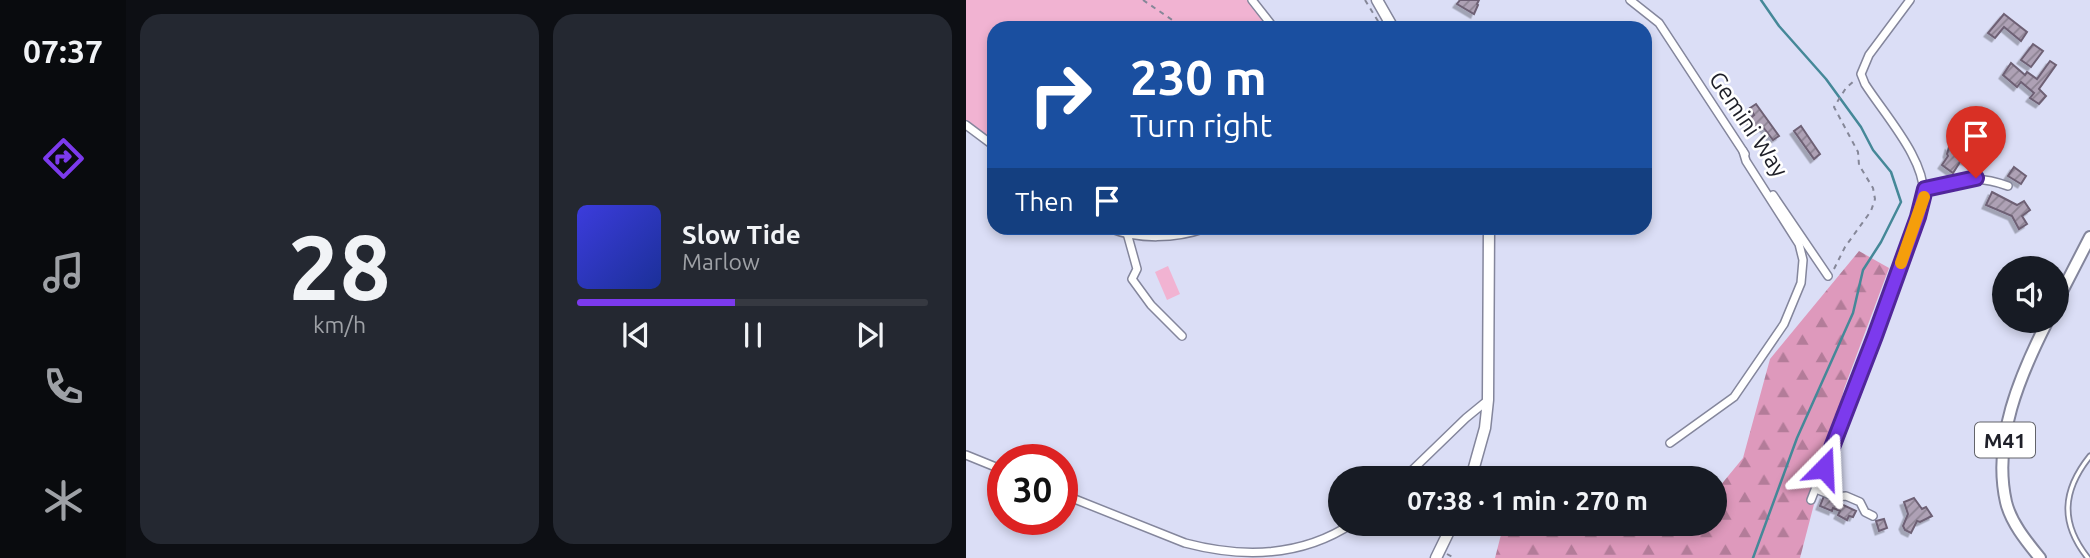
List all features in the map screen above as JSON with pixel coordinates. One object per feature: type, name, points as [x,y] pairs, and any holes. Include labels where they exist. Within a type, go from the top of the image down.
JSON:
[{"type":"main road","points":[[2069,278],[2090,237]]},
{"type":"main road","name":"M41","points":[[2040,558],[2018,529],[2007,504],[2003,468],[2006,429],[2019,385],[2042,333]]},
{"type":"street","points":[[1252,0],[1268,21]]},
{"type":"street","points":[[1377,0],[1389,21]]},
{"type":"street","name":"Gemini Way","points":[[1633,0],[1659,23],[1827,274]]},
{"type":"street","points":[[1811,500],[1875,336],[1918,217],[1925,189],[1915,159],[1862,80],[1861,68],[1910,0]]},
{"type":"street","points":[[966,124],[987,140]]},
{"type":"street","points":[[1670,443],[1734,397],[1784,324],[1801,283],[1803,260],[1799,244],[1746,161],[1743,151]]},
{"type":"street","points":[[1925,189],[1976,178],[2008,186]]},
{"type":"street","points":[[1128,235],[1137,269],[1132,279],[1151,305],[1182,336]]},
{"type":"street","points":[[1148,235],[1172,235]]},
{"type":"street","points":[[1474,466],[1485,428],[1488,400],[1489,235]]},
{"type":"street","points":[[1416,466],[1488,400]]},
{"type":"street","points":[[966,455],[987,464]]},
{"type":"street","points":[[1816,489],[1835,497],[1846,496],[1860,502],[1865,512],[1873,516]]},
{"type":"street","points":[[1078,501],[1200,549],[1235,554],[1287,552],[1328,536]]},
{"type":"street","points":[[1436,558],[1447,536]]},
{"type":"lane","points":[[2088,558],[2077,545],[2067,516],[2069,494],[2090,456]]},
{"type":"path","points":[[1143,0],[1174,21]]},
{"type":"path","points":[[1365,0],[1378,21]]},
{"type":"path","points":[[1827,274],[1833,271],[1845,247],[1871,211],[1875,199],[1873,188],[1859,165],[1858,152],[1834,107],[1851,81],[1862,80]]},
{"type":"green space","points":[[1859,251],[1889,268],[1844,389],[1800,558],[1495,558],[1501,536],[1727,536],[1727,477],[1743,458],[1770,359]]},
{"type":"shaded area","points":[[966,0],[1252,0],[1268,21],[987,21],[987,141],[966,125]]},
{"type":"shaded area","points":[[1168,266],[1180,294],[1167,300],[1155,272]]},
{"type":"building","points":[[1460,0],[1479,0],[1474,14],[1457,4]]},
{"type":"building","points":[[2004,14],[2027,32],[2021,41],[2004,27],[1995,38],[1988,33]]},
{"type":"building","points":[[2033,44],[2043,51],[2031,67],[2021,60]]},
{"type":"building","points":[[2050,61],[2056,65],[2039,89],[2046,96],[2039,104],[2030,98],[2034,93],[2021,82],[2017,87],[2003,75],[2011,63],[2025,75],[2027,72],[2037,79]]},
{"type":"building","points":[[1756,104],[1779,136],[1773,140],[1763,127],[1757,131],[1749,119],[1754,115],[1750,108]]},
{"type":"building","points":[[1801,126],[1820,154],[1814,159],[1794,131]]},
{"type":"building","points":[[1957,144],[1980,159],[1976,166],[1964,160],[1960,162],[1953,173],[1942,165],[1948,156],[1949,147],[1954,151]]},
{"type":"building","points":[[2014,167],[2026,176],[2021,184],[2008,176]]},
{"type":"building","points":[[1992,192],[2017,205],[2024,201],[2030,210],[2022,216],[2027,224],[2019,229],[2012,216],[1986,205]]},
{"type":"building","points":[[1824,496],[1856,511],[1853,517],[1849,516],[1847,520],[1838,515],[1840,511],[1820,506]]},
{"type":"building","points":[[1914,498],[1922,509],[1926,507],[1932,516],[1917,521],[1911,533],[1903,526],[1908,514],[1904,502]]},
{"type":"building","points":[[1884,519],[1887,528],[1879,531],[1876,521]]},
{"type":"waterway","points":[[1753,558],[1797,438],[1853,313],[1863,270],[1901,202],[1891,172],[1873,150],[1861,127],[1826,79],[1779,26],[1761,0]]},
{"type":"slow traffic","points":[[1901,263],[1924,197]]},
{"type":"route","points":[[1824,468],[1875,336],[1918,217],[1925,189],[1976,178]]}]
